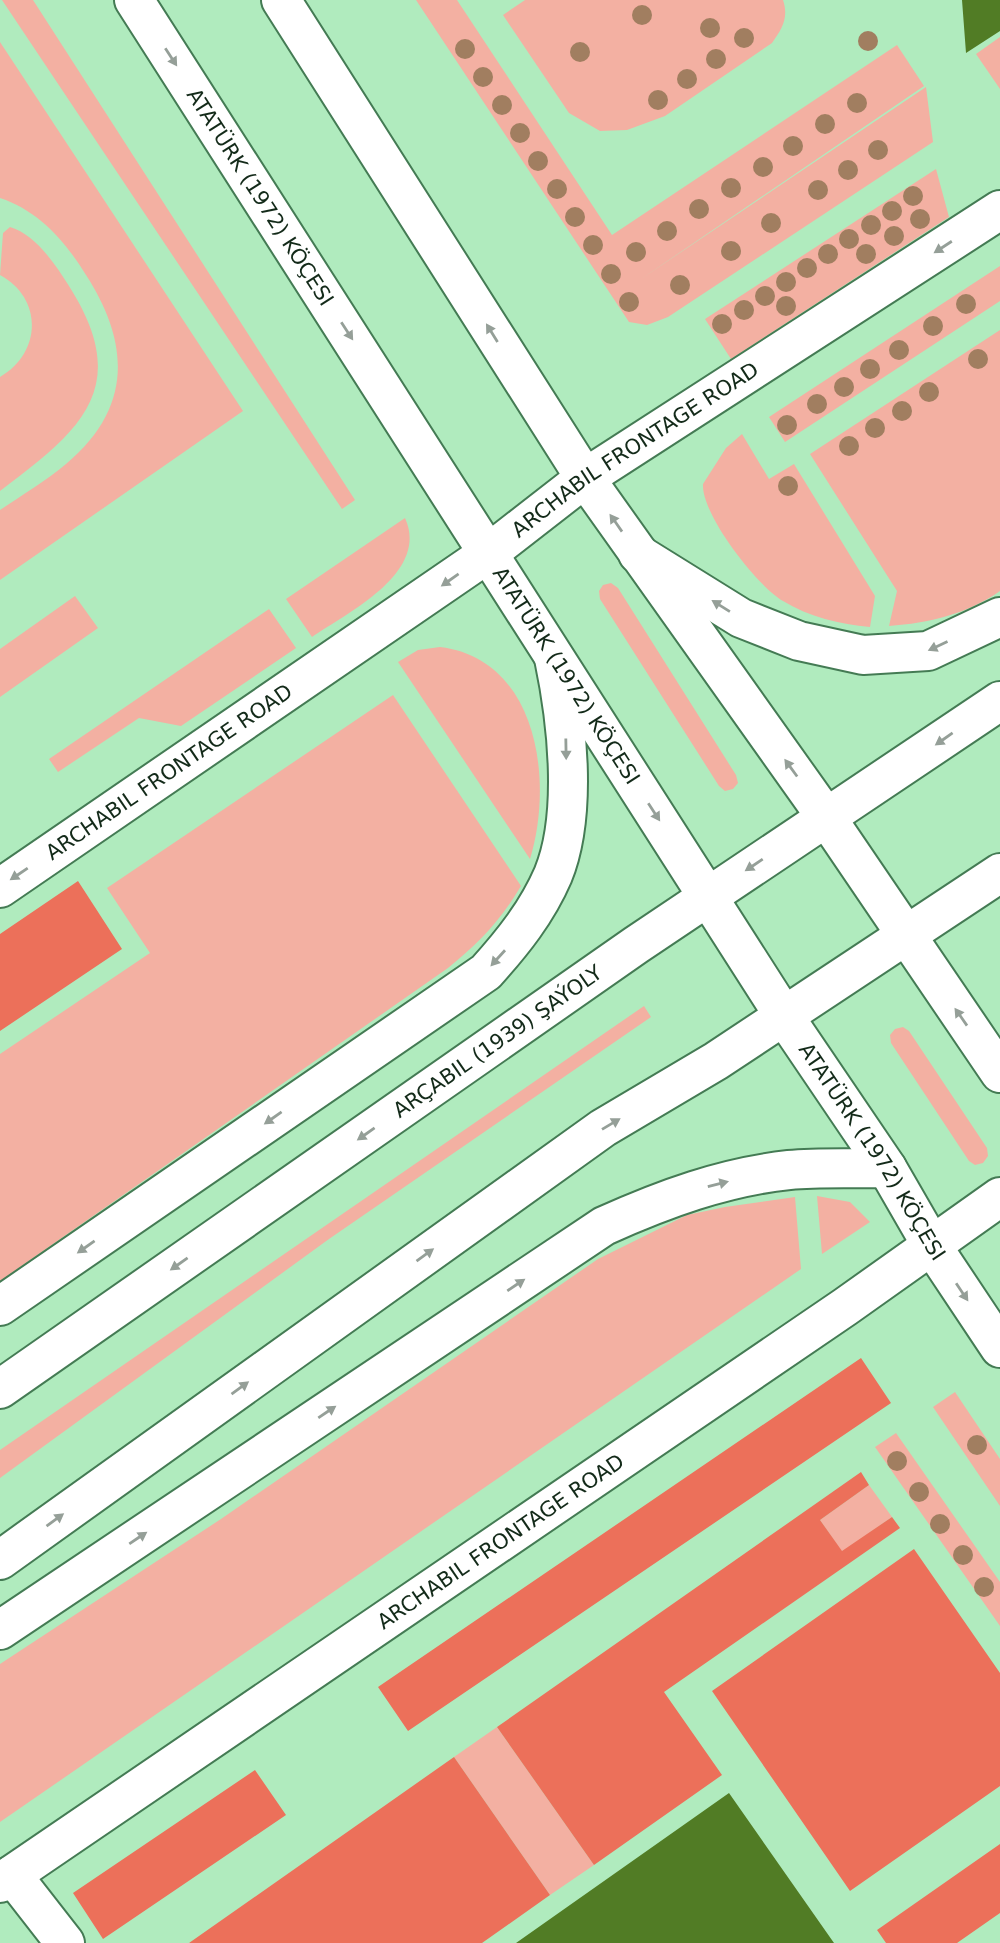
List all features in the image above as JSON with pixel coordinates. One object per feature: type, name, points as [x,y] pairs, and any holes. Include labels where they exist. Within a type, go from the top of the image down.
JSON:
[{"type":"main road","name":"ATATÜRK (1972) KÖÇESI","points":[[134,0],[490,552],[554,657],[709,895],[784,1016],[887,1168],[932,1246],[1000,1348]]},
{"type":"main road","points":[[281,0],[585,478],[827,817],[1000,1073]]},
{"type":"main road","name":"ARCHABIL FRONTAGE ROAD","points":[[0,888],[490,552],[585,478],[1000,210]]},
{"type":"main road","points":[[638,554],[741,618],[799,641],[863,655],[928,651],[1000,617]]},
{"type":"main road","points":[[0,1307],[486,972],[515,940],[552,877],[558,860],[567,798],[565,712],[554,657]]},
{"type":"main road","name":"ARÇABIL (1939) ŞAÝOLY","points":[[0,1390],[709,895],[1000,701]]},
{"type":"main road","points":[[0,1560],[603,1128],[716,1061],[1000,873]]},
{"type":"main road","points":[[0,1630],[604,1226],[657,1202],[747,1176],[791,1170],[887,1168]]},
{"type":"main road","name":"ARCHABIL FRONTAGE ROAD","points":[[6,1879],[1000,1197]]},
{"type":"main road","points":[[6,1879],[65,1943]]},
{"type":"shaded area","points":[[2,0],[33,0],[355,500],[342,509]]},
{"type":"shaded area","points":[[416,0],[457,0],[612,235],[897,45],[924,86],[641,279],[926,87],[933,142],[668,317],[647,325],[629,322]]},
{"type":"shaded area","points":[[525,0],[783,0],[785,18],[772,43],[665,116],[627,130],[600,131],[569,113],[503,15]]},
{"type":"shaded area","points":[[1000,37],[1000,89],[976,54]]},
{"type":"shaded area","points":[[0,42],[243,411],[0,580],[0,510],[66,464],[88,443],[104,420],[113,398],[118,374],[117,350],[111,325],[101,300],[78,262],[60,239],[39,219],[0,198]]},
{"type":"shaded area","points":[[936,169],[949,217],[731,359],[705,319]]},
{"type":"shaded area","points":[[10,227],[36,243],[69,286],[88,322],[97,353],[97,380],[89,404],[74,427],[54,448],[0,491],[0,377],[14,367],[24,354],[32,326],[24,297],[0,275],[3,233]]},
{"type":"shaded area","points":[[1000,266],[1000,301],[785,442],[769,417]]},
{"type":"shaded area","points":[[1000,330],[1000,591],[974,606],[947,616],[889,626],[897,591],[810,454]]},
{"type":"shaded area","points":[[742,434],[769,479],[794,464],[875,596],[870,627],[825,619],[783,601],[759,581],[721,530],[711,513],[703,484],[726,448]]},
{"type":"shaded area","points":[[405,518],[410,538],[406,556],[396,573],[363,603],[312,637],[286,599]]},
{"type":"shaded area","points":[[611,583],[618,588],[736,775],[738,783],[733,789],[725,791],[719,786],[600,599],[599,591],[603,585]]},
{"type":"shaded area","points":[[75,596],[98,628],[0,697],[0,649]]},
{"type":"shaded area","points":[[269,609],[296,648],[181,726],[139,718],[58,772],[49,759]]},
{"type":"shaded area","points":[[440,647],[473,656],[499,674],[518,699],[531,728],[538,761],[540,795],[537,828],[530,859],[398,662],[418,650]]},
{"type":"shaded area","points":[[393,695],[521,886],[505,910],[488,931],[448,968],[0,1281],[0,1054],[150,953],[107,888]]},
{"type":"shaded area","points":[[78,881],[122,949],[0,1031],[0,934]]},
{"type":"shaded area","points":[[644,1006],[651,1017],[329,1239],[0,1478],[0,1450]]},
{"type":"shaded area","points":[[903,1027],[909,1031],[987,1148],[988,1156],[983,1163],[975,1165],[969,1161],[891,1043],[890,1035],[895,1029]]},
{"type":"shaded area","points":[[817,1196],[850,1202],[870,1222],[822,1254]]},
{"type":"shaded area","points":[[795,1197],[801,1269],[0,1822],[0,1664],[221,1519],[598,1259],[687,1215]]},
{"type":"shaded area","points":[[861,1358],[891,1403],[408,1731],[378,1687]]},
{"type":"shaded area","points":[[955,1392],[1000,1459],[1000,1506],[933,1407]]},
{"type":"shaded area","points":[[896,1433],[1000,1582],[1000,1626],[875,1447]]},
{"type":"shaded area","points":[[861,1472],[869,1485],[820,1520],[842,1551],[892,1517],[900,1528],[664,1692],[722,1775],[594,1865],[497,1727]]},
{"type":"shaded area","points":[[869,1485],[892,1517],[842,1552],[820,1520]]},
{"type":"shaded area","points":[[914,1549],[1000,1673],[1000,1786],[850,1891],[712,1691]]},
{"type":"shaded area","points":[[497,1727],[594,1865],[550,1895],[454,1757]]},
{"type":"shaded area","points":[[454,1757],[550,1895],[482,1943],[189,1943]]},
{"type":"shaded area","points":[[255,1770],[286,1815],[103,1939],[73,1893]]},
{"type":"shaded area","points":[[1000,1844],[1000,1913],[957,1943],[886,1943],[877,1930]]},
{"type":"building","points":[[962,0],[1000,0],[1000,31],[966,53]]},
{"type":"building","points":[[729,1793],[834,1943],[516,1943]]}]
